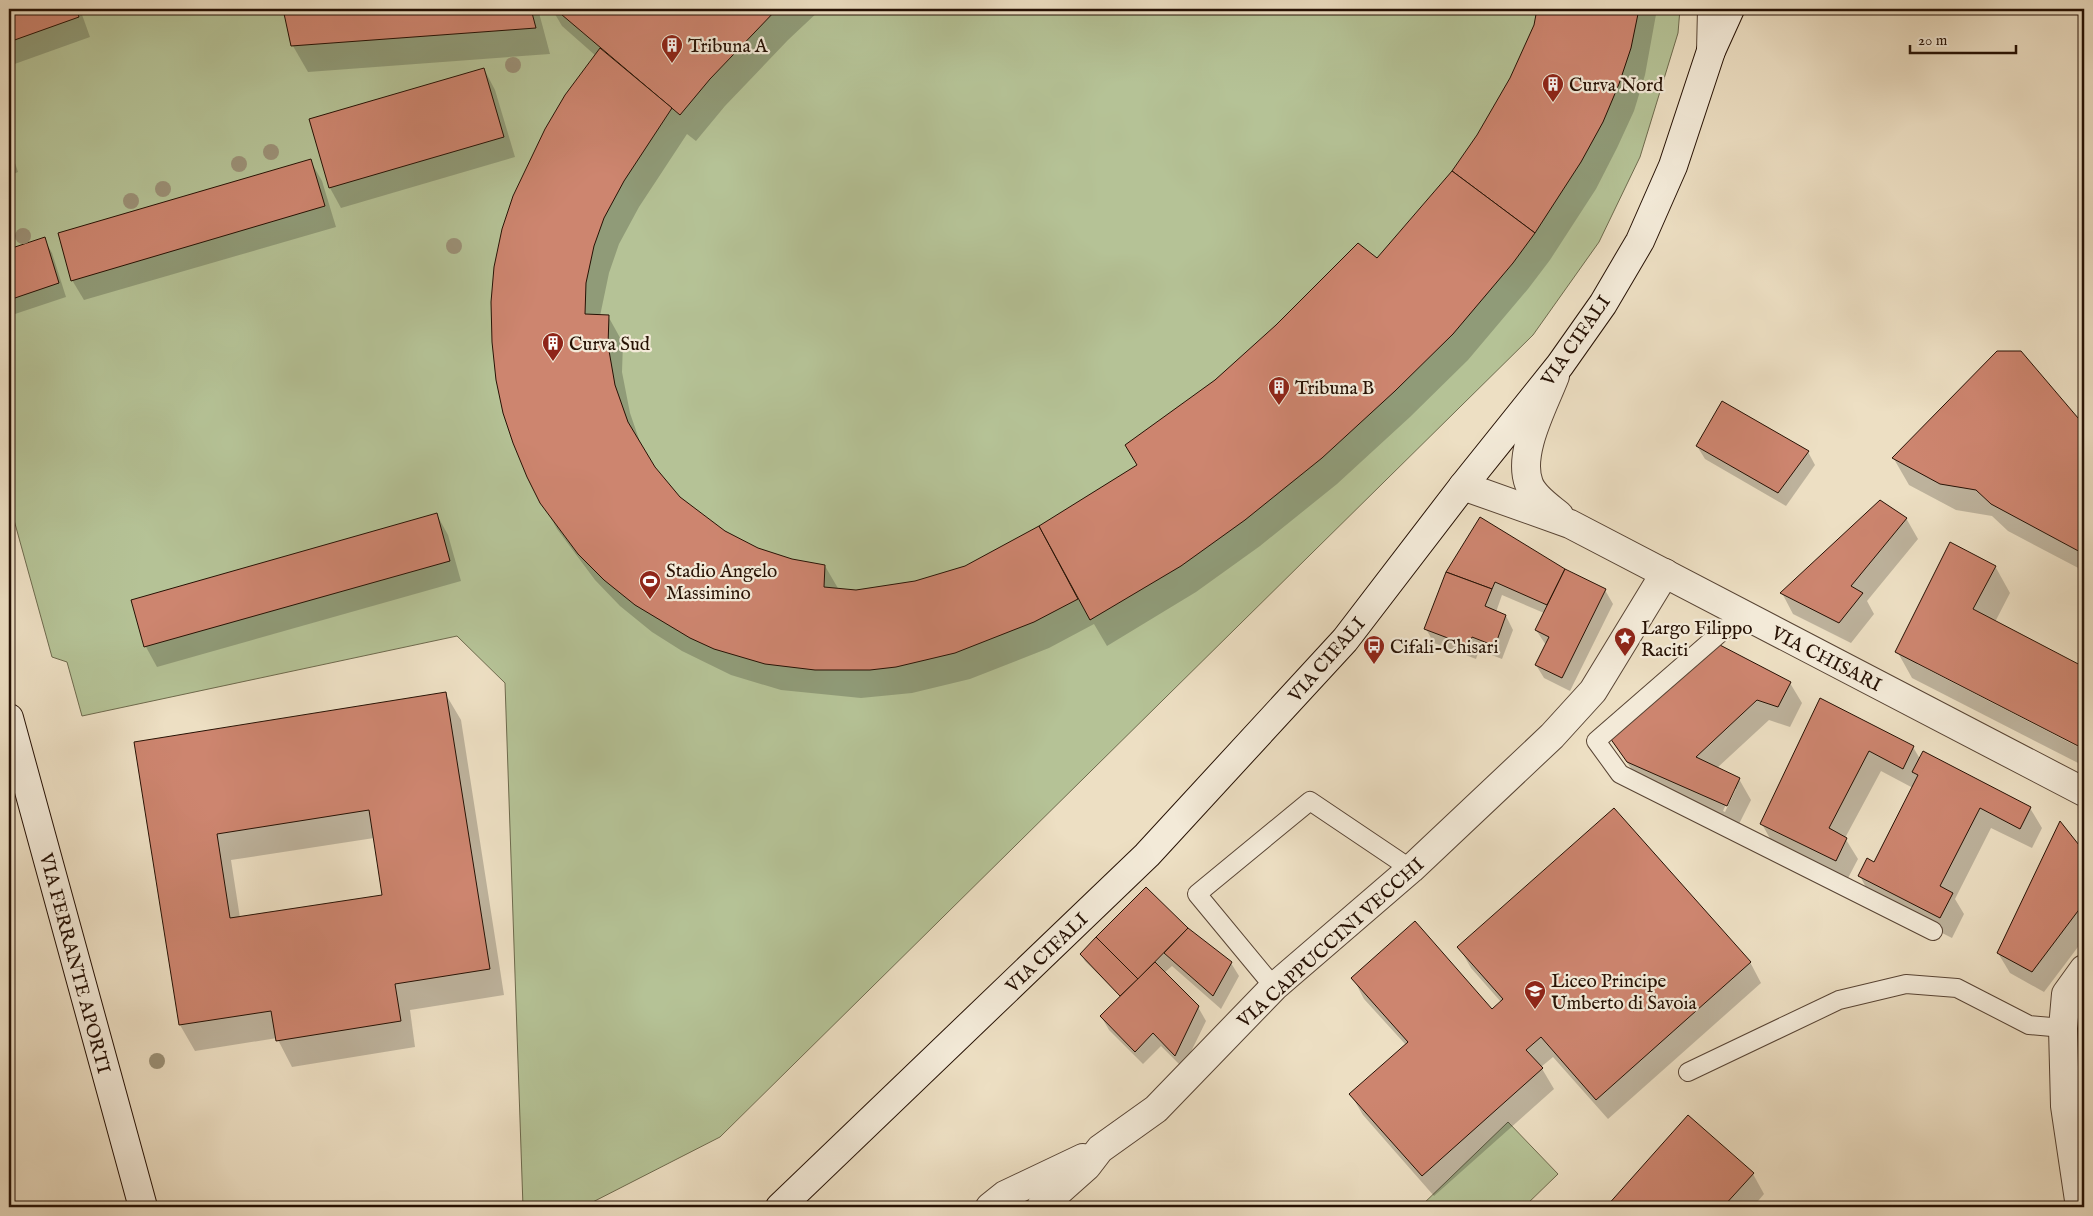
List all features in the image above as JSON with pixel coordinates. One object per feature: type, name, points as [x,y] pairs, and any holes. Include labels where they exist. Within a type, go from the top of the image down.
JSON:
[{"type":"street","points":[[1711,51],[1712,9]]},
{"type":"street","name":"VIA CIFALI","points":[[780,1207],[1154,848],[1345,640],[1463,486],[1560,365],[1603,304],[1640,241],[1673,166],[1711,51],[1730,9]]},
{"type":"street","points":[[1560,365],[1532,433],[1526,456],[1526,472],[1529,485],[1536,496],[1570,524]]},
{"type":"street","points":[[1463,486],[1570,524]]},
{"type":"street","name":"VIA CHISARI","points":[[1570,524],[2084,792]]},
{"type":"street","name":"VIA CAPPUCCINI VECCHI","points":[[1041,1207],[1087,1166],[1100,1149],[1156,1109],[1274,987],[1411,869],[1552,736],[1593,692],[1664,574]]},
{"type":"street","name":"VIA FERRANTE APORTI","points":[[9,718],[143,1207]]},
{"type":"street","points":[[2080,1207],[2065,1106],[2064,1028],[2066,994],[2084,969]]},
{"type":"street","points":[[990,1207],[1005,1195],[1100,1149]]},
{"type":"lane","points":[[1742,614],[1596,741],[1620,774],[1933,931]]},
{"type":"lane","points":[[1274,987],[1197,894],[1310,801],[1411,869]]},
{"type":"lane","points":[[1688,1072],[1839,1000],[1906,984],[1957,988],[2029,1025],[2064,1028]]},
{"type":"green space","name":"Stadio Angelo Massimino","points":[[9,9],[1680,9],[1678,33],[1640,157],[1599,242],[1533,335],[720,1137],[583,1207],[523,1207],[505,683],[457,636],[82,716],[67,662],[52,657],[9,502]]},
{"type":"green space","points":[[1508,1122],[1558,1174],[1524,1207],[1420,1207]]},
{"type":"building","points":[[9,9],[76,9],[79,17],[9,42]]},
{"type":"building","points":[[283,9],[531,9],[536,28],[291,46]]},
{"type":"building","name":"Tribuna A","points":[[555,9],[777,9],[710,79],[680,115]]},
{"type":"building","name":"Curva Nord","points":[[1537,9],[1639,9],[1631,48],[1619,84],[1603,122],[1581,162],[1535,233],[1452,171],[1477,135],[1510,78],[1534,25]]},
{"type":"building","name":"Curva Sud","points":[[600,48],[672,108],[624,181],[604,218],[594,246],[586,283],[585,314],[609,315],[608,345],[615,385],[628,422],[655,467],[680,497],[725,531],[758,548],[792,559],[825,565],[824,587],[856,590],[915,581],[965,566],[1039,526],[1078,599],[1034,622],[955,653],[896,667],[870,670],[815,670],[765,664],[714,649],[690,638],[635,605],[604,580],[578,554],[540,503],[513,443],[503,413],[496,380],[492,342],[491,302],[494,267],[502,229],[513,196],[545,129],[565,95]]},
{"type":"building","points":[[484,68],[504,137],[329,188],[309,119]]},
{"type":"building","points":[[311,159],[325,206],[71,281],[58,233]]},
{"type":"building","name":"Tribuna B","points":[[1452,171],[1535,233],[1513,263],[1453,334],[1395,391],[1322,458],[1245,520],[1181,566],[1090,620],[1039,526],[1137,465],[1125,445],[1215,380],[1276,325],[1358,243],[1377,258]]},
{"type":"building","points":[[45,237],[59,283],[9,300],[9,249]]},
{"type":"building","points":[[1997,351],[2021,351],[2084,425],[2084,554],[1991,504],[1976,490],[1940,484],[1892,458]]},
{"type":"building","points":[[1722,401],[1809,451],[1778,493],[1696,446]]},
{"type":"building","points":[[1880,500],[1907,518],[1851,586],[1863,593],[1839,623],[1780,593]]},
{"type":"building","points":[[437,513],[450,561],[144,647],[131,600]]},
{"type":"building","points":[[1480,517],[1565,569],[1547,605],[1495,582],[1492,589],[1446,572]]},
{"type":"building","points":[[1950,542],[1996,566],[1973,609],[2084,667],[2084,749],[1895,652]]},
{"type":"building","points":[[1565,569],[1606,589],[1562,678],[1535,665],[1549,637],[1535,630]]},
{"type":"building","points":[[1446,572],[1492,589],[1485,606],[1506,615],[1495,646],[1472,637],[1469,646],[1424,629]]},
{"type":"building","points":[[1718,644],[1791,682],[1778,707],[1757,700],[1696,757],[1740,778],[1727,806],[1627,762],[1610,738]]},
{"type":"building","points":[[446,692],[490,969],[395,984],[401,1021],[276,1041],[271,1011],[179,1025],[134,742]],"holes":[[[369,810],[382,895],[230,918],[217,834]]]},
{"type":"building","points":[[1820,698],[1914,746],[1903,769],[1869,751],[1829,828],[1847,838],[1836,861],[1760,824]]},
{"type":"building","points":[[1923,751],[2031,807],[2020,829],[1980,808],[1940,886],[1953,893],[1940,918],[1858,876],[1867,858],[1874,862],[1918,775],[1912,772]]},
{"type":"building","points":[[1614,808],[1751,962],[1596,1100],[1541,1037],[1526,1050],[1543,1068],[1422,1176],[1349,1094],[1408,1042],[1351,978],[1415,921],[1492,1009],[1503,999],[1457,947]]},
{"type":"building","points":[[2060,821],[2079,845],[2084,857],[2084,903],[2032,972],[1997,953]]},
{"type":"building","points":[[1146,887],[1188,928],[1138,979],[1096,937]]},
{"type":"building","points":[[1188,928],[1232,962],[1213,996],[1164,953]]},
{"type":"building","points":[[1096,937],[1138,979],[1120,996],[1080,954]]},
{"type":"building","points":[[1155,962],[1199,1006],[1175,1056],[1153,1033],[1135,1052],[1100,1016]]},
{"type":"building","points":[[1688,1115],[1754,1173],[1723,1207],[1606,1207]]},
{"type":"place","name":"Tribuna A","points":[[672,64]]},
{"type":"place","name":"Curva Nord","points":[[1553,103]]},
{"type":"place","name":"Curva Sud","points":[[553,362]]},
{"type":"place","name":"Tribuna B","points":[[1279,406]]},
{"type":"place","name":"Stadio Angelo Massimino","points":[[650,600]]},
{"type":"place","name":"Largo Filippo Raciti","points":[[1625,657]]},
{"type":"place","name":"Cifali-Chisari","points":[[1374,665]]},
{"type":"place","name":"Liceo Principe Umberto di Savoia","points":[[1535,1010]]}]
